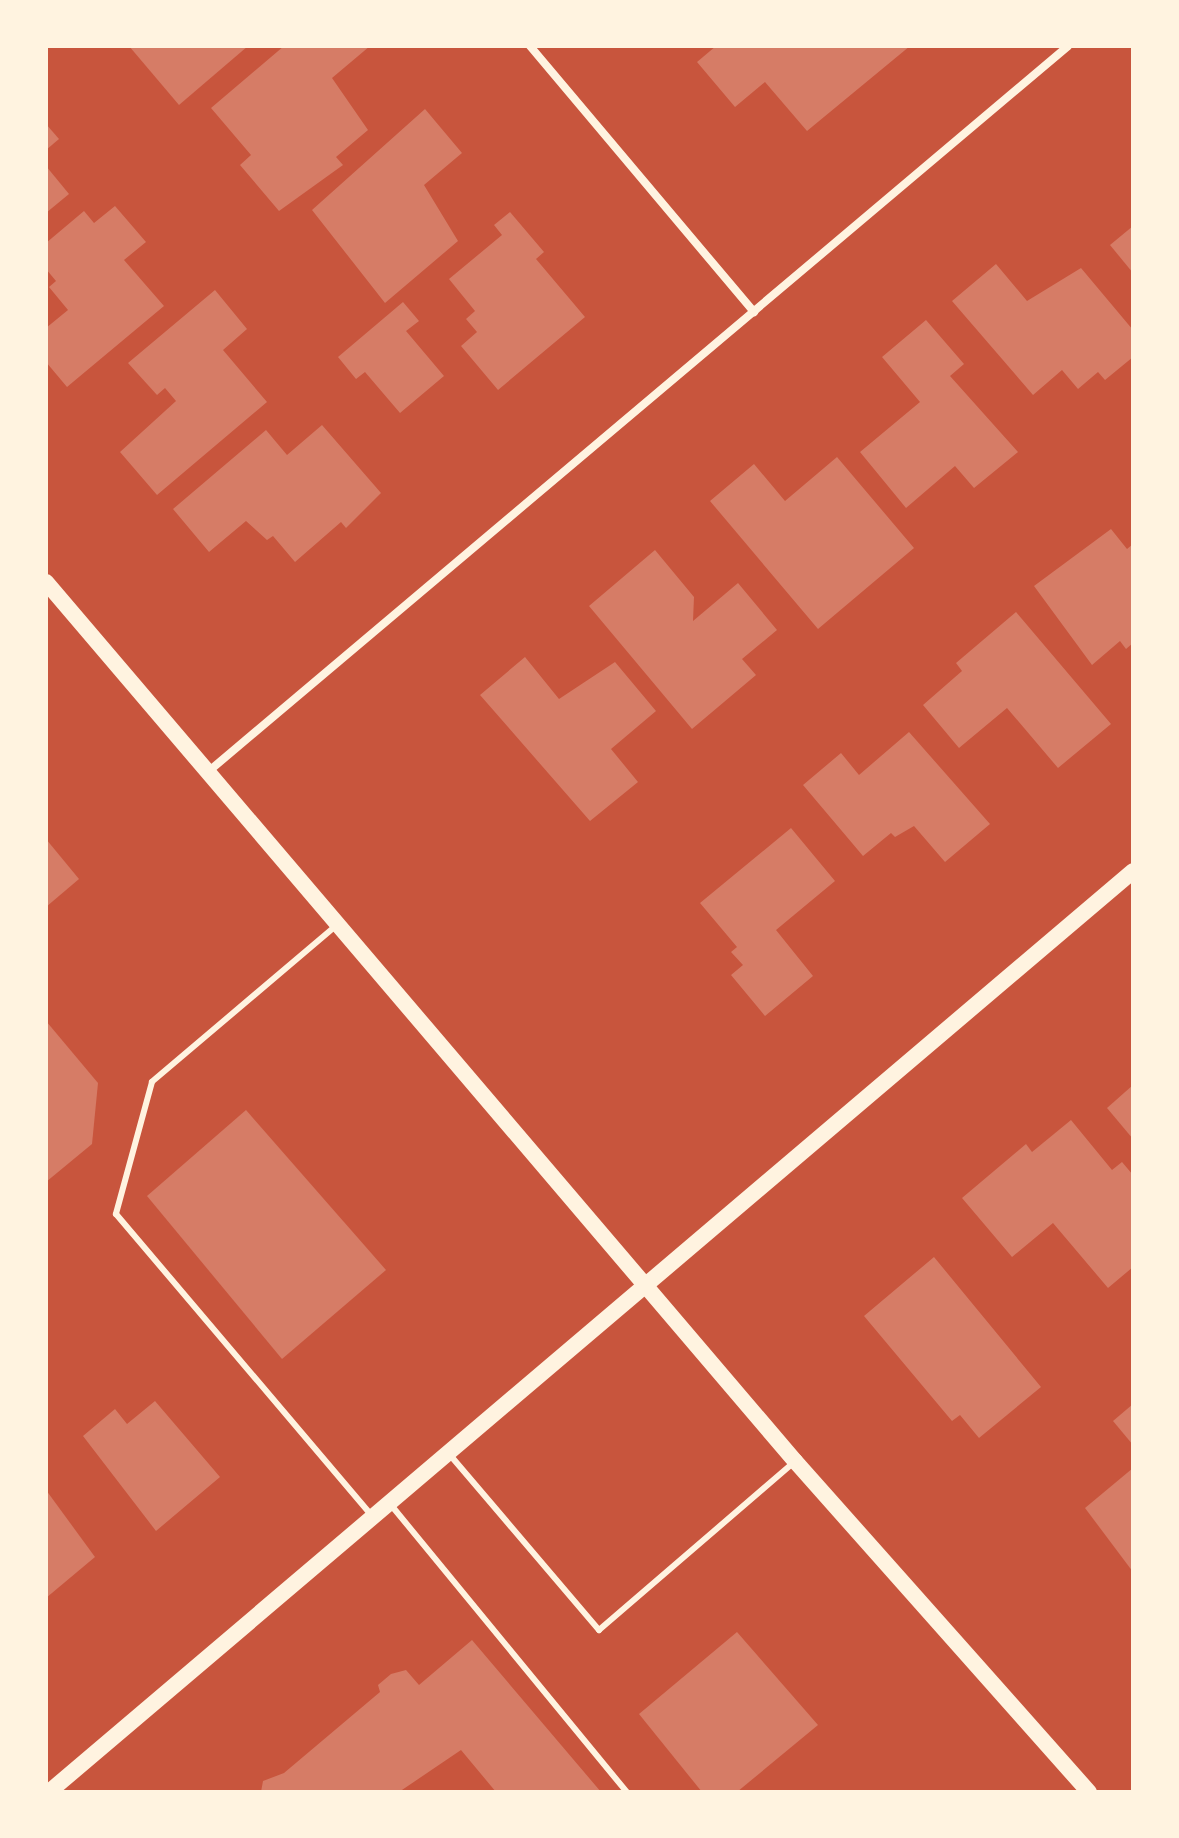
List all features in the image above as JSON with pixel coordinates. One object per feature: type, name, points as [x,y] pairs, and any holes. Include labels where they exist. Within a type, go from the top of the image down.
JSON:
[{"type":"main road","points":[[46,582],[341,922],[795,1461],[1089,1792]]},
{"type":"main road","points":[[49,1792],[1133,871]]},
{"type":"street","points":[[530,46],[754,312]]},
{"type":"street","points":[[209,771],[1068,46]]},
{"type":"lane","points":[[341,922],[152,1082],[116,1214],[372,1516]]},
{"type":"lane","points":[[449,1454],[599,1630],[795,1461]]},
{"type":"lane","points":[[389,1502],[627,1792]]},
{"type":"building","points":[[129,46],[248,46],[179,105]]},
{"type":"building","points":[[284,46],[370,46],[332,78],[368,130],[336,157],[343,165],[279,211],[240,165],[251,155],[211,108]]},
{"type":"building","points":[[716,46],[910,46],[807,131],[765,82],[735,107],[697,62]]},
{"type":"building","points":[[425,109],[462,153],[424,185],[458,241],[385,303],[312,210]]},
{"type":"building","points":[[46,124],[59,139],[46,150]]},
{"type":"building","points":[[46,166],[69,194],[46,213]]},
{"type":"building","points":[[115,206],[146,242],[124,260],[164,306],[67,387],[46,362],[46,328],[68,310],[49,287],[56,281],[46,269],[46,243],[84,211],[94,223]]},
{"type":"building","points":[[510,212],[544,252],[536,259],[585,317],[498,390],[461,346],[477,332],[466,319],[475,311],[449,279],[502,235],[494,225]]},
{"type":"building","points":[[1133,226],[1133,273],[1110,245]]},
{"type":"building","points":[[996,264],[1027,301],[1081,268],[1133,330],[1133,357],[1105,380],[1098,372],[1078,389],[1062,370],[1033,395],[952,301]]},
{"type":"building","points":[[215,290],[247,329],[223,350],[267,402],[157,495],[120,452],[176,401],[165,388],[157,395],[128,363]]},
{"type":"building","points":[[403,302],[419,321],[406,331],[444,376],[400,413],[365,372],[356,379],[338,357]]},
{"type":"building","points":[[926,320],[964,364],[950,376],[1018,452],[974,488],[955,466],[906,508],[860,452],[920,402],[882,357]]},
{"type":"building","points":[[322,425],[381,493],[346,528],[341,522],[295,562],[273,536],[267,540],[246,521],[209,552],[173,509],[266,430],[287,455]]},
{"type":"building","points":[[837,457],[914,548],[818,629],[710,501],[754,464],[785,501]]},
{"type":"building","points":[[1111,529],[1127,549],[1133,544],[1133,643],[1126,649],[1120,641],[1092,665],[1034,586]]},
{"type":"building","points":[[655,550],[694,597],[693,621],[738,583],[777,630],[742,659],[756,675],[692,729],[589,606]]},
{"type":"building","points":[[1016,612],[1111,724],[1058,768],[1007,708],[959,748],[923,705],[962,671],[956,663]]},
{"type":"building","points":[[525,657],[559,699],[615,662],[656,711],[611,749],[638,782],[590,821],[480,695]]},
{"type":"building","points":[[909,732],[990,824],[945,862],[914,826],[895,837],[891,833],[863,856],[803,785],[841,753],[859,775]]},
{"type":"building","points":[[791,828],[835,881],[776,930],[813,976],[765,1016],[731,975],[743,965],[731,952],[737,947],[700,903]]},
{"type":"building","points":[[46,839],[79,879],[46,907]]},
{"type":"building","points":[[46,1021],[98,1083],[92,1144],[46,1182]]},
{"type":"building","points":[[1133,1085],[1133,1139],[1107,1108]]},
{"type":"building","points":[[246,1110],[386,1270],[282,1359],[147,1196]]},
{"type":"building","points":[[1071,1120],[1112,1170],[1122,1162],[1133,1175],[1133,1267],[1108,1288],[1053,1223],[1012,1257],[962,1198],[1026,1144],[1032,1152]]},
{"type":"building","points":[[934,1257],[1041,1387],[979,1438],[960,1415],[952,1421],[864,1316]]},
{"type":"building","points":[[155,1401],[220,1477],[156,1531],[83,1436],[115,1409],[127,1424]]},
{"type":"building","points":[[1133,1404],[1133,1445],[1113,1421]]},
{"type":"building","points":[[1133,1468],[1133,1572],[1085,1508]]},
{"type":"building","points":[[46,1490],[95,1557],[46,1598]]},
{"type":"building","points":[[737,1632],[818,1725],[737,1792],[702,1792],[639,1714]]},
{"type":"building","points":[[472,1640],[601,1792],[496,1792],[461,1750],[399,1792],[261,1792],[263,1781],[284,1773],[380,1692],[378,1685],[391,1674],[406,1670],[419,1685]]}]
